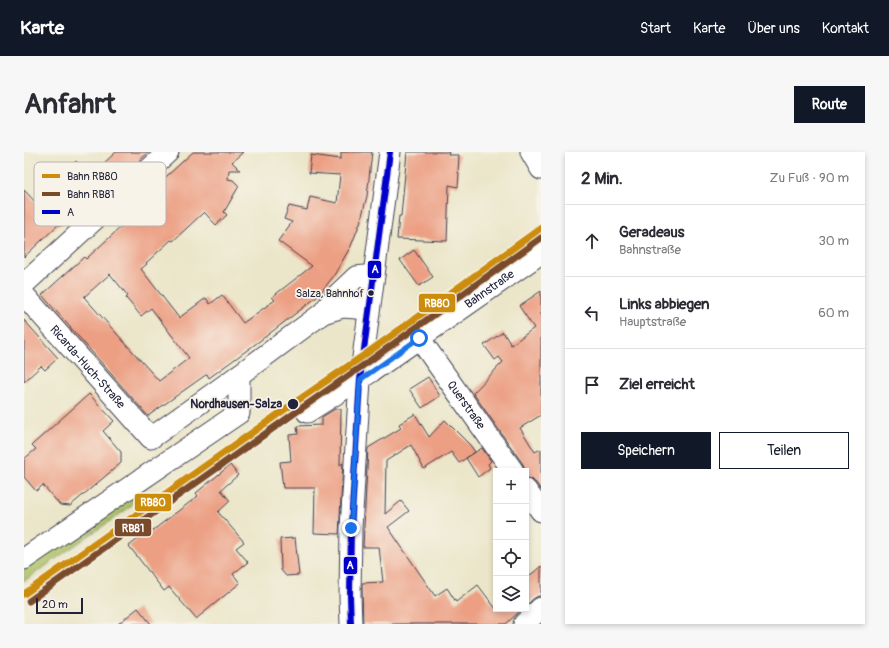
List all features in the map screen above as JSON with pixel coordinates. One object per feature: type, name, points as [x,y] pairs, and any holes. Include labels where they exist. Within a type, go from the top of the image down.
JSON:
[{"type":"street","points":[[157,162],[168,152]]},
{"type":"street","points":[[351,624],[351,528],[360,380],[390,152]]},
{"type":"street","points":[[531,152],[541,169]]},
{"type":"street","points":[[24,284],[87,226]]},
{"type":"street","name":"Bahnstraße","points":[[306,412],[360,380],[541,253]]},
{"type":"street","points":[[24,559],[239,413],[239,375],[323,313],[336,296],[356,277],[374,276]]},
{"type":"street","name":"Ricarda-Huch-Straße","points":[[24,295],[151,438],[239,375]]},
{"type":"street","points":[[323,313],[343,307],[369,309]]},
{"type":"street","name":"Querstraße","points":[[419,338],[511,468]]},
{"type":"street","points":[[529,494],[541,511]]},
{"type":"street","points":[[524,624],[541,608]]},
{"type":"green space","points":[[246,406],[250,414],[136,494],[130,507],[24,581],[24,555]]},
{"type":"building","points":[[116,152],[149,152],[138,162],[105,162]]},
{"type":"building","points":[[193,152],[243,152],[232,162],[240,170],[229,170],[228,179],[233,180],[239,186],[224,212],[227,215],[216,225],[204,212],[173,241],[171,240],[141,269],[179,318],[206,298],[210,304],[222,295],[243,323],[275,300],[272,297],[312,266],[278,241],[292,222],[284,219],[289,206],[307,210],[310,197],[337,203],[340,175],[309,173],[311,155],[341,159],[341,152],[372,152],[367,196],[360,223],[351,246],[333,277],[317,297],[209,378],[207,374],[148,416],[42,295],[84,257],[86,259],[122,226],[166,226],[166,177]],"holes":[[[110,274],[128,296],[126,298],[141,316],[151,308],[189,358],[159,381],[84,297]]]},
{"type":"building","points":[[407,152],[449,152],[448,155],[459,155],[458,187],[449,185],[447,241],[397,239],[399,216],[401,216]]},
{"type":"building","points":[[24,190],[34,201],[34,226],[57,226],[24,257]]},
{"type":"building","points":[[414,250],[433,277],[419,286],[400,260]]},
{"type":"building","points":[[541,291],[541,415],[520,428],[535,452],[541,449],[541,490],[536,483],[529,478],[529,468],[524,468],[523,464],[473,393],[503,362],[499,357],[495,360],[484,345],[503,332],[511,345],[534,328],[519,306]]},
{"type":"building","points":[[24,320],[58,358],[45,370],[41,366],[24,382]]},
{"type":"building","points":[[428,377],[440,396],[422,408],[409,389]]},
{"type":"building","points":[[89,394],[114,421],[103,431],[121,452],[121,463],[70,506],[60,505],[43,485],[36,491],[24,477],[24,459],[36,449],[32,445]]},
{"type":"building","points":[[335,409],[341,409],[340,465],[343,463],[339,534],[314,533],[315,488],[283,488],[280,462],[291,461],[289,435],[298,434],[297,426],[322,425],[322,417]]},
{"type":"building","points":[[415,414],[429,437],[445,420],[475,452],[459,463],[451,452],[424,469],[411,445],[386,461],[385,514],[401,501],[409,511],[388,527],[435,596],[447,588],[456,602],[478,585],[493,605],[493,612],[519,612],[506,624],[363,624],[362,583],[383,582],[379,547],[363,547],[368,448],[401,428],[399,424]]},
{"type":"building","points":[[482,448],[491,461],[488,464],[490,468],[478,477],[466,458]]},
{"type":"building","points":[[230,465],[238,475],[221,490],[230,501],[218,512],[244,542],[236,548],[248,562],[233,574],[240,583],[196,619],[169,587],[164,591],[129,546],[147,532],[148,534],[198,496],[196,493]]},
{"type":"building","points":[[295,538],[299,575],[286,576],[281,570],[280,539]]},
{"type":"building","points":[[541,566],[541,596],[538,596],[529,603],[529,576]]},
{"type":"building","points":[[138,608],[151,624],[118,624]]},
{"type":"rail line","name":"RB80","points":[[24,594],[363,356],[541,228]]},
{"type":"rail line","name":"RB81","points":[[29,601],[541,238]]},
{"type":"transit line","name":"A","points":[[351,624],[351,528],[360,380],[390,152]]},
{"type":"place","name":"Salza, Bahnhof","points":[[371,293]]},
{"type":"place","name":"Nordhausen-Salza","points":[[293,404]]},
{"type":"route","points":[[351,528],[360,380],[419,338]]}]
